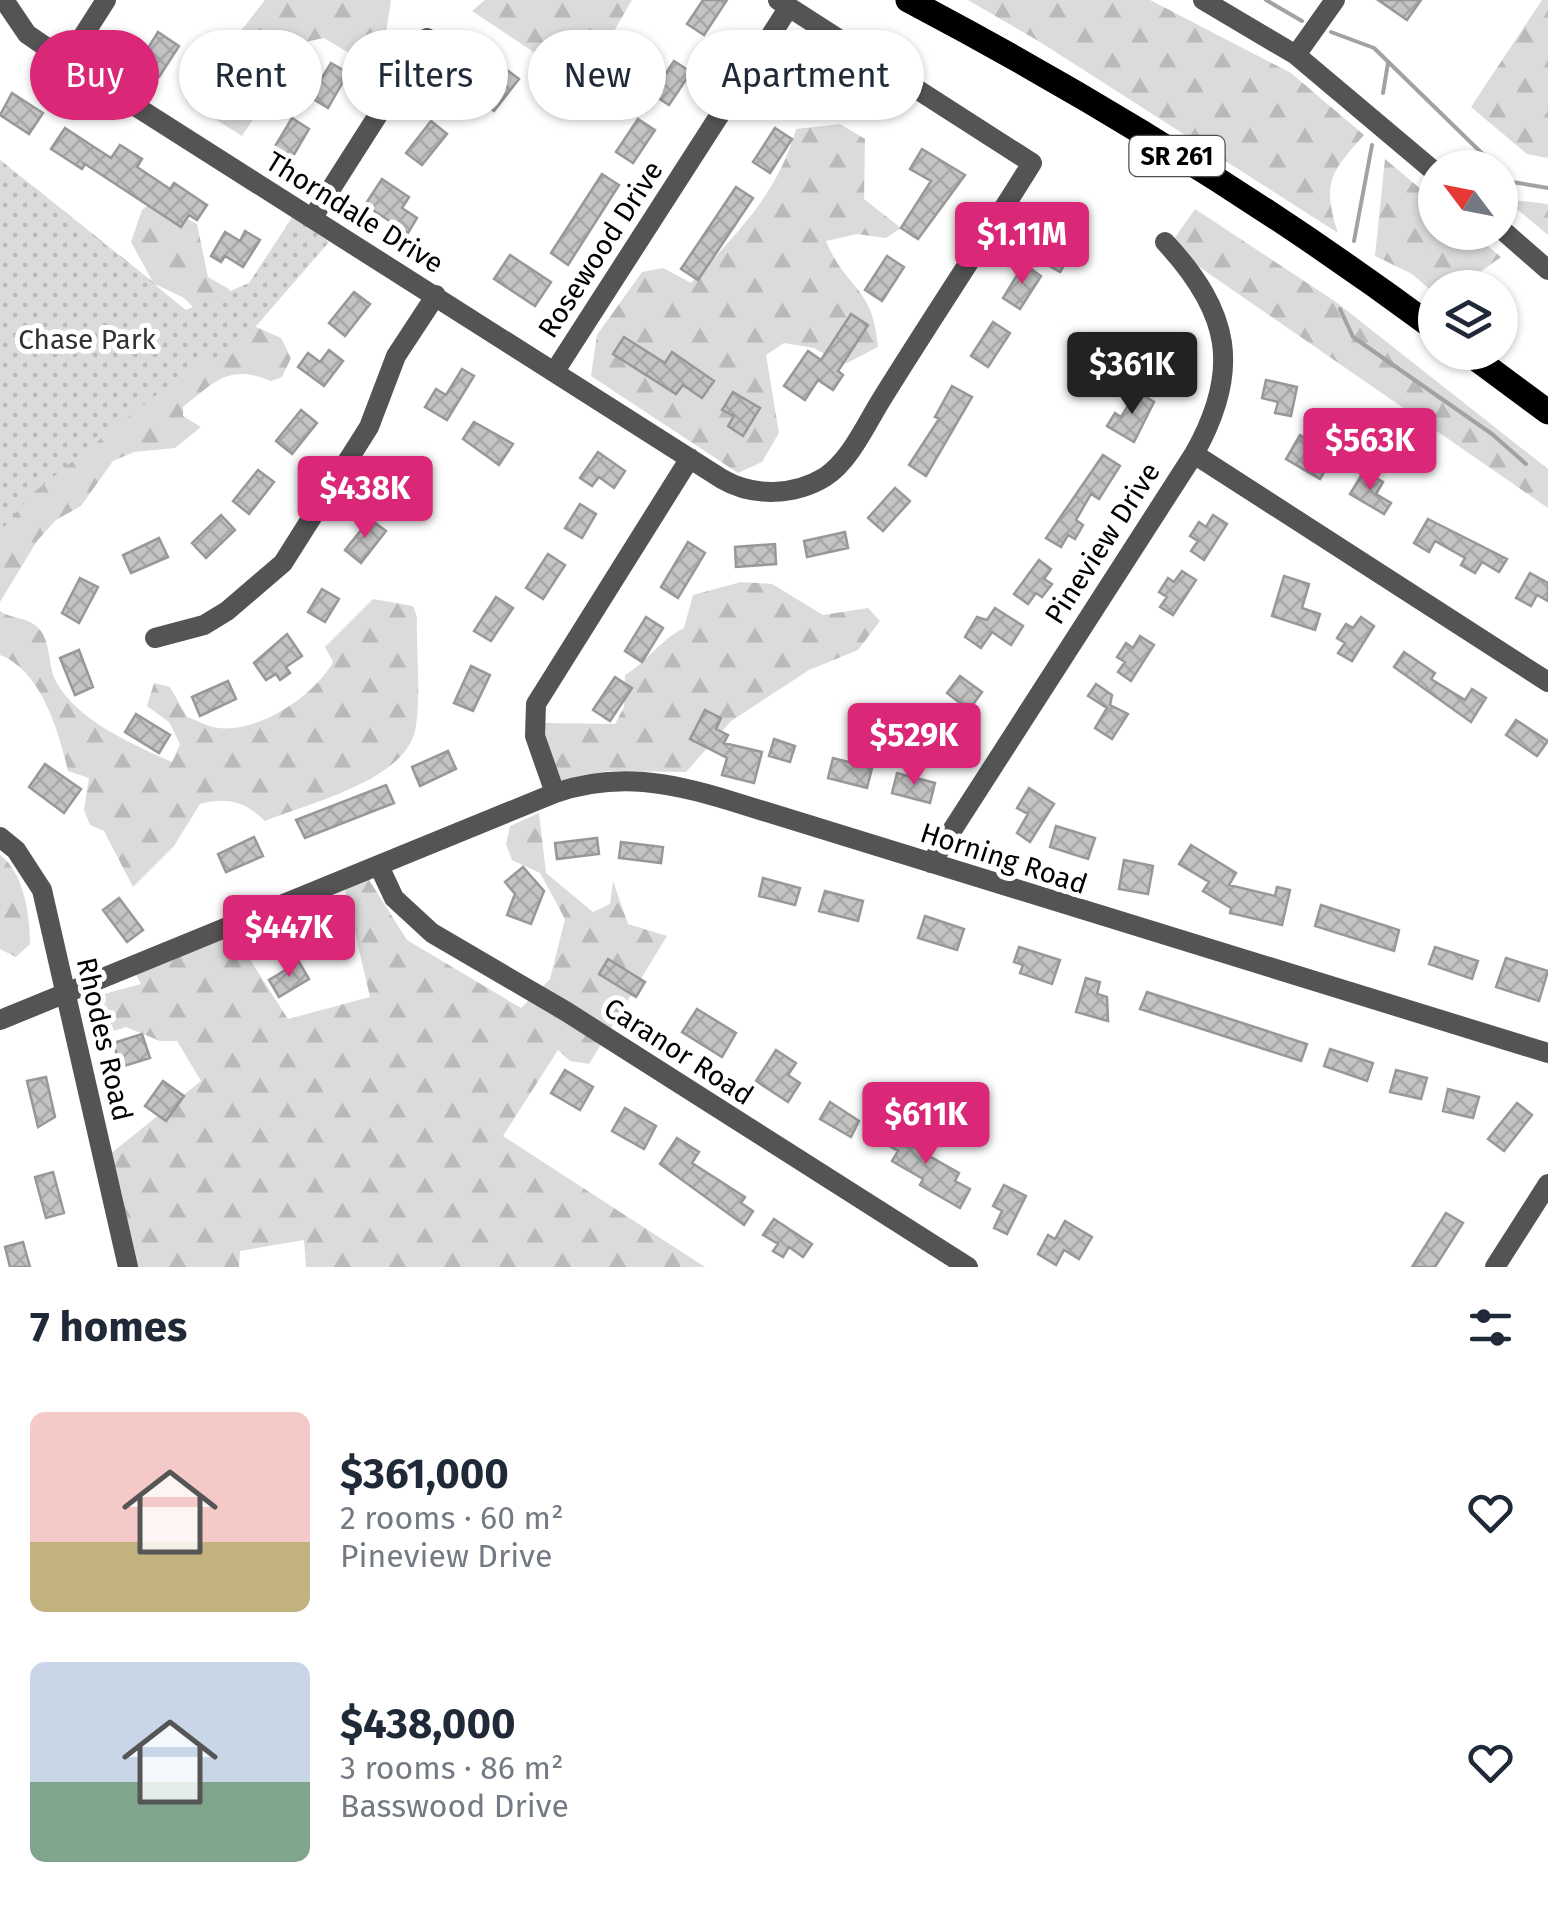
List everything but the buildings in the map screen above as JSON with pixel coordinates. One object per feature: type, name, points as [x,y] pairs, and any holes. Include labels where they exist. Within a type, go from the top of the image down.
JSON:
[{"type":"main road","name":"SR 261","points":[[908,0],[1200,170],[1418,317]]},
{"type":"main road","points":[[1491,370],[1548,412]]},
{"type":"street","name":"Thorndale Drive","points":[[4,0],[30,36]]},
{"type":"street","points":[[87,30],[106,0]]},
{"type":"street","points":[[1203,0],[1296,55],[1418,158]]},
{"type":"street","points":[[1296,55],[1335,0]]},
{"type":"street","name":"Thorndale Drive","points":[[159,120],[737,487],[762,492],[801,488],[832,472],[870,420],[1032,163],[784,3]]},
{"type":"street","name":"Rosewood Drive","points":[[555,370],[784,3]]},
{"type":"street","points":[[312,217],[374,120]]},
{"type":"street","name":"Pineview Drive","points":[[931,863],[1194,454],[1219,398],[1223,336],[1207,293],[1165,242]]},
{"type":"street","points":[[1518,244],[1548,270]]},
{"type":"street","points":[[155,638],[216,618],[249,595],[283,563],[370,427],[396,356],[436,295]]},
{"type":"street","points":[[1194,454],[1548,682]]},
{"type":"street","points":[[555,793],[534,736],[536,704],[690,458]]},
{"type":"street","name":"Horning Road","points":[[0,1020],[555,793],[617,779],[678,785],[1548,1053]]},
{"type":"street","name":"Rhodes Road","points":[[0,837],[16,850],[42,890],[128,1267]]},
{"type":"street","name":"Caranor Road","points":[[379,866],[394,898],[418,924],[566,1012],[968,1267]]},
{"type":"street","points":[[1495,1267],[1548,1184]]},
{"type":"green space","points":[[265,0],[391,0],[386,30],[342,30],[342,49],[322,38],[322,30],[242,30]]},
{"type":"green space","points":[[485,0],[632,0],[615,30],[528,30],[528,48],[508,35],[508,30],[500,30],[472,11]]},
{"type":"green space","points":[[968,0],[1150,0],[1291,73],[1364,135],[1343,159],[1332,180],[1331,202],[1338,233],[1040,42]]},
{"type":"green space","points":[[1542,0],[1548,0],[1548,158],[1527,154],[1471,107]]},
{"type":"green space","points":[[216,120],[253,120],[242,136]]},
{"type":"green space","points":[[840,124],[865,139],[864,199],[901,228],[886,238],[857,234],[826,241],[871,311],[878,347],[843,365],[814,348],[784,343],[766,355],[779,433],[762,462],[738,473],[591,376],[597,335],[642,272],[663,268],[691,283],[767,193],[796,129]]},
{"type":"green space","points":[[1385,159],[1418,187],[1418,250],[1493,250],[1501,257],[1483,270],[1418,270],[1418,279],[1375,256]]},
{"type":"green space","points":[[0,160],[153,282],[131,242],[142,210],[154,200],[197,224],[208,277],[229,289],[243,321],[281,338],[291,358],[282,377],[271,381],[234,375],[205,389],[183,407],[183,416],[201,427],[175,448],[134,452],[113,461],[81,506],[56,520],[37,541],[0,602],[0,527],[35,475],[207,321],[184,298],[157,285],[0,422]]},
{"type":"green space","name":"Chase Park","points":[[0,160],[186,310],[249,283],[293,216],[329,242],[232,354],[196,363],[33,493],[0,532]]},
{"type":"green space","points":[[1518,201],[1548,204],[1548,235],[1518,210]]},
{"type":"green space","points":[[1195,209],[1336,302],[1548,469],[1548,508],[1169,246]]},
{"type":"green space","points":[[741,582],[772,584],[823,615],[868,608],[880,621],[858,650],[809,670],[731,721],[686,772],[608,771],[561,783],[538,750],[545,723],[615,724],[624,707],[625,675],[684,628],[693,595]]},
{"type":"green space","points":[[373,599],[413,606],[417,617],[416,726],[409,745],[396,761],[354,787],[265,821],[235,802],[200,804],[174,846],[133,887],[104,831],[90,825],[84,810],[89,778],[68,771],[53,721],[37,688],[27,674],[0,655],[0,611],[31,622],[44,637],[57,683],[78,709],[108,730],[172,762],[180,744],[169,722],[147,706],[154,683],[170,687],[187,717],[218,728],[251,725],[284,710],[313,687],[333,662],[325,647]]},
{"type":"green space","points":[[539,813],[546,873],[593,912],[610,904],[613,881],[628,924],[667,936],[589,1064],[570,1061],[558,1050],[503,1136],[705,1267],[306,1267],[304,1240],[240,1251],[239,1267],[128,1267],[104,1159],[201,1081],[177,1041],[160,1041],[126,1027],[102,1030],[88,1023],[93,997],[141,984],[132,967],[229,927],[288,1019],[370,997],[343,881],[364,872],[407,940],[521,1008],[550,979],[565,919],[540,873],[512,860],[506,844],[510,826]]},
{"type":"green space","points":[[0,855],[15,872],[27,908],[30,944],[16,957],[0,949]]},
{"type":"waterway","points":[[1266,0],[1302,21]]},
{"type":"waterway","points":[[1331,32],[1374,48],[1479,150]]},
{"type":"waterway","points":[[1383,93],[1388,63]]},
{"type":"waterway","points":[[1354,241],[1372,145]]},
{"type":"waterway","points":[[1518,183],[1548,188]]},
{"type":"waterway","points":[[1340,309],[1353,337],[1492,434],[1526,464]]}]
